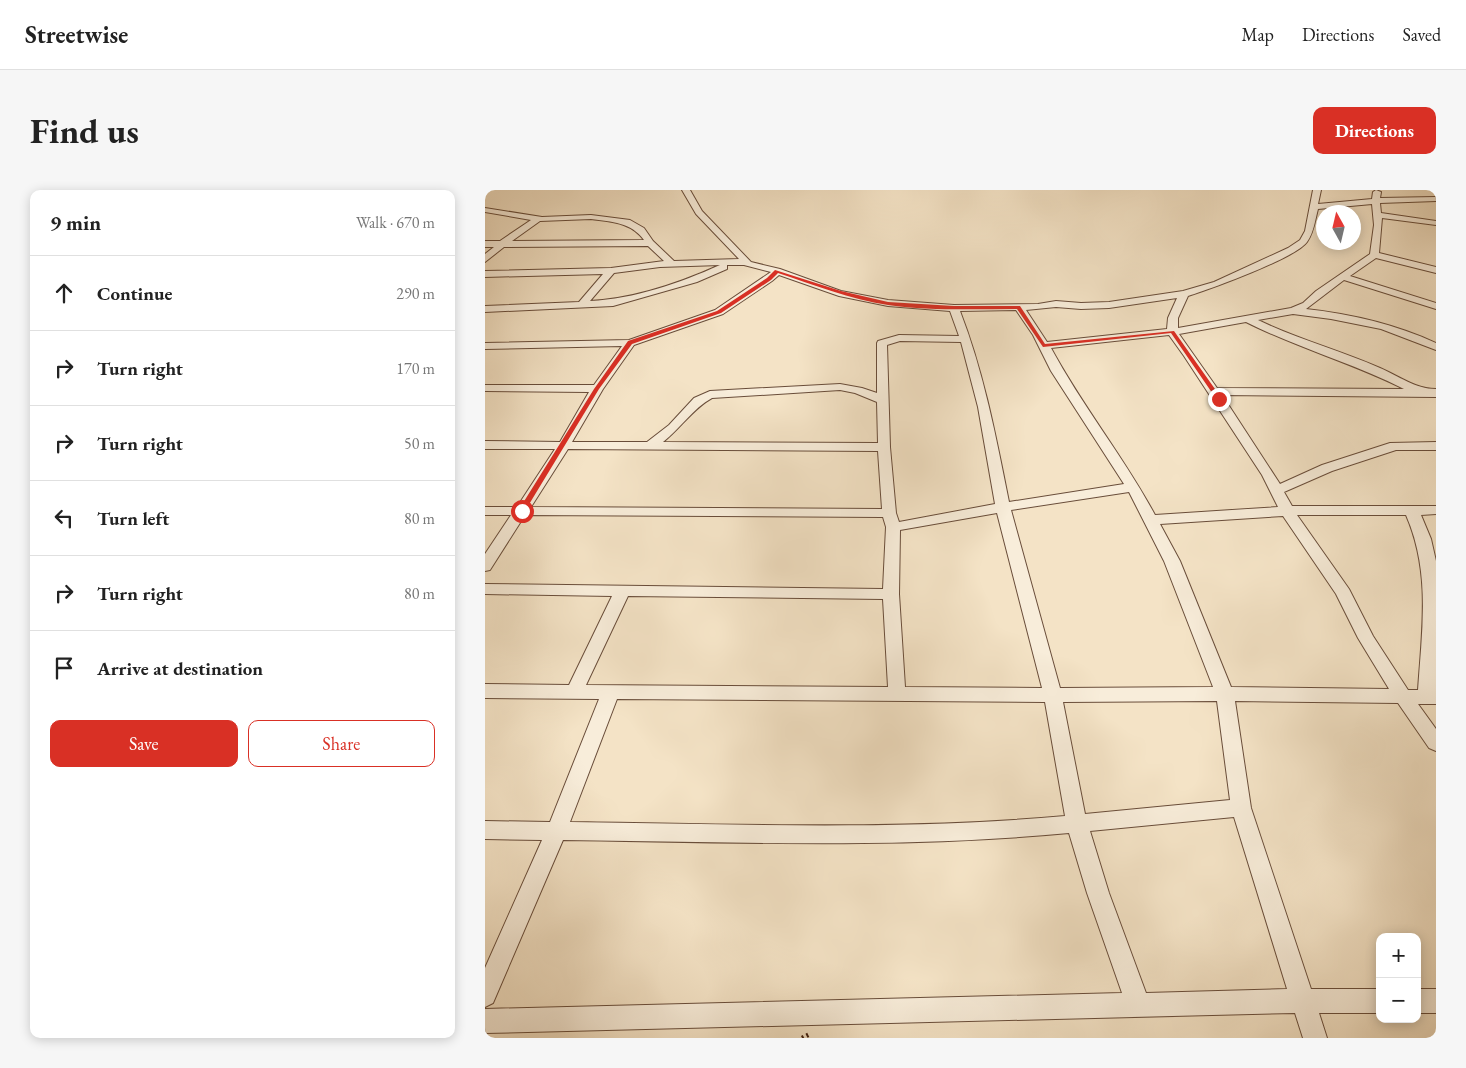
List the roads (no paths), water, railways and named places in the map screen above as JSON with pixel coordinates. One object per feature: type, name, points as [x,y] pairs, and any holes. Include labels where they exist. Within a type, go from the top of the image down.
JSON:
[{"type":"street","points":[[686,190],[699,212],[744,262]]},
{"type":"street","points":[[485,274],[611,271],[672,264],[731,264],[744,262],[839,292],[888,303],[954,308],[1038,308],[1056,304],[1081,306],[1109,305],[1184,294],[1217,284],[1291,250],[1303,242],[1309,232],[1317,190]]},
{"type":"street","points":[[1374,255],[1378,214],[1375,210],[1375,201],[1378,190]]},
{"type":"street","points":[[1314,207],[1375,201],[1436,199]]},
{"type":"street","points":[[485,210],[538,219],[591,217],[627,222],[641,230],[650,243],[672,264]]},
{"type":"street","points":[[1378,214],[1436,223]]},
{"type":"street","points":[[485,259],[502,244],[538,219]]},
{"type":"street","points":[[485,244],[650,243]]},
{"type":"street","points":[[1043,346],[1172,332],[1293,311],[1307,305],[1319,294],[1374,255],[1436,270]]},
{"type":"street","points":[[485,309],[619,301],[694,280],[731,264]]},
{"type":"street","points":[[583,303],[611,271]]},
{"type":"street","points":[[485,346],[630,343],[719,312],[769,279],[777,271]]},
{"type":"street","points":[[1343,277],[1436,306]]},
{"type":"street","points":[[1184,294],[1173,318],[1172,332],[1214,390],[1269,475],[1287,511],[1343,593],[1366,638],[1403,697],[1436,743]]},
{"type":"street","points":[[1019,307],[1057,371],[1133,487],[1171,561],[1225,694],[1241,808],[1315,1038]]},
{"type":"street","points":[[954,308],[985,406],[1003,508],[1053,695],[1077,824],[1098,894],[1138,1005]]},
{"type":"street","points":[[1293,311],[1352,319],[1413,336],[1436,347]]},
{"type":"street","points":[[1249,320],[1283,338],[1375,370],[1419,393]]},
{"type":"street","points":[[897,694],[891,594],[891,520],[884,447],[882,343],[899,338],[965,338]]},
{"type":"street","points":[[485,566],[564,445],[597,389],[630,343]]},
{"type":"street","points":[[650,446],[673,428],[698,401],[710,395],[840,387],[858,390],[883,400]]},
{"type":"street","points":[[485,388],[597,389]]},
{"type":"street","points":[[1214,390],[1436,393]]},
{"type":"street","points":[[485,445],[884,447]]},
{"type":"street","points":[[1277,490],[1327,468],[1395,446],[1436,446]]},
{"type":"street","points":[[485,511],[891,520],[1003,508],[1133,487]]},
{"type":"street","points":[[1149,520],[1287,511],[1436,510]]},
{"type":"street","points":[[485,691],[575,690],[610,693],[1053,695],[1225,694],[1431,697],[1433,595],[1425,543],[1412,511]]},
{"type":"street","points":[[485,590],[891,594]]},
{"type":"street","points":[[575,690],[622,591]]},
{"type":"street","points":[[485,995],[556,832],[610,693]]},
{"type":"street","points":[[485,830],[840,834],[997,831],[1241,808]]},
{"type":"street","points":[[485,1021],[1302,1000],[1376,1001]]},
{"type":"street","points":[[1421,1001],[1436,1002]]}]
